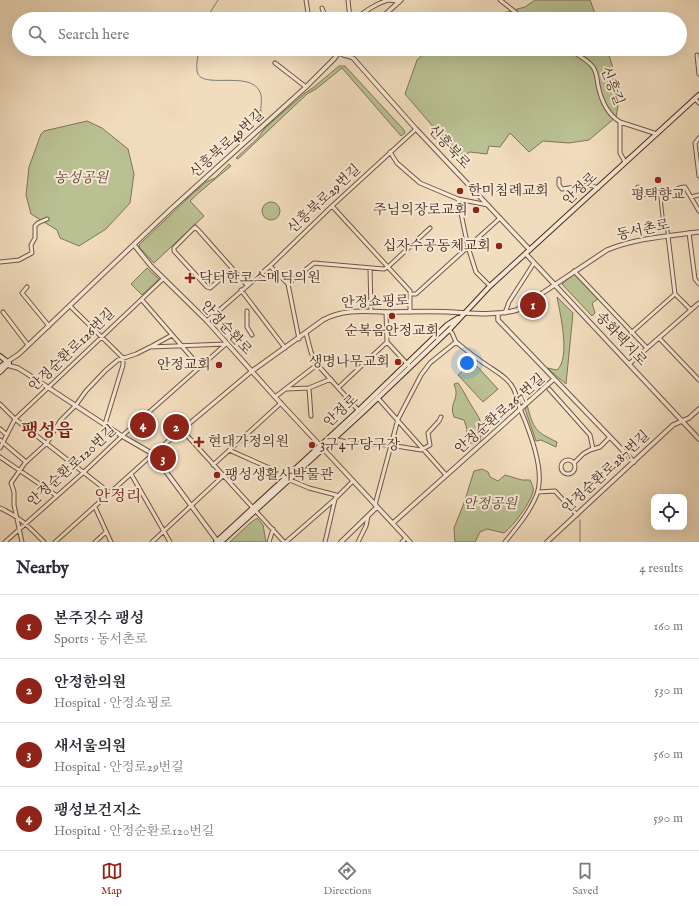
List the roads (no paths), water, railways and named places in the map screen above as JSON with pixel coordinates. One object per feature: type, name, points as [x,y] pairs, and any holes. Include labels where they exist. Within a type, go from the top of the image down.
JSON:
[{"type":"main road","name":"안정로","points":[[408,365],[449,330],[490,286],[697,97]]},
{"type":"main road","name":"안정로","points":[[218,542],[360,412],[447,325],[464,313]]},
{"type":"main road","points":[[0,356],[4,364],[0,372]]},
{"type":"street","points":[[306,0],[308,12]]},
{"type":"street","points":[[348,0],[349,12]]},
{"type":"street","points":[[378,0],[381,3]]},
{"type":"street","points":[[364,12],[390,0],[400,1]]},
{"type":"street","points":[[500,0],[515,12]]},
{"type":"street","points":[[388,12],[400,1]]},
{"type":"street","points":[[322,8],[323,12]]},
{"type":"street","points":[[697,55],[699,74]]},
{"type":"street","name":"신흥북로49번길","points":[[134,245],[171,209],[306,87],[336,56]]},
{"type":"street","points":[[334,59],[346,56],[353,58]]},
{"type":"street","name":"신흥길","points":[[580,56],[593,66],[596,72],[599,92],[604,106],[613,118],[620,122],[620,153],[626,162]]},
{"type":"street","name":"신흥북로","points":[[353,58],[416,129],[530,250]]},
{"type":"street","points":[[275,63],[306,87]]},
{"type":"street","name":"안정로","points":[[697,97],[699,103]]},
{"type":"street","points":[[620,122],[657,134]]},
{"type":"street","name":"신흥북로29번길","points":[[207,321],[270,266],[332,206],[416,129]]},
{"type":"street","points":[[699,138],[695,143],[699,176]]},
{"type":"street","points":[[390,152],[396,164],[420,183],[458,199],[488,205]]},
{"type":"street","points":[[559,179],[559,185],[562,189],[590,185],[598,188]]},
{"type":"street","points":[[638,187],[640,193],[645,195],[685,187],[699,211]]},
{"type":"street","points":[[660,193],[663,221],[667,226],[675,294],[691,310]]},
{"type":"street","points":[[691,196],[699,194]]},
{"type":"street","points":[[458,199],[468,247],[476,272],[490,286]]},
{"type":"street","points":[[332,206],[410,291],[410,312]]},
{"type":"street","points":[[410,294],[416,294],[500,218]]},
{"type":"street","points":[[0,262],[19,260],[32,253],[31,245],[35,238],[35,226],[47,219]]},
{"type":"street","points":[[232,269],[210,288],[207,287],[174,251],[174,248],[195,227],[247,285]]},
{"type":"street","points":[[288,284],[314,263],[384,269],[430,228]]},
{"type":"street","name":"동서촌로","points":[[464,313],[505,313],[517,310],[607,250],[621,244],[699,232]]},
{"type":"street","points":[[689,233],[695,279],[699,284]]},
{"type":"street","points":[[4,364],[19,354],[134,245]]},
{"type":"street","name":"안정순환로","points":[[134,245],[151,266],[207,321],[226,344],[410,542]]},
{"type":"street","name":"송화택지로","points":[[526,254],[699,439]]},
{"type":"street","points":[[505,313],[508,302],[534,263]]},
{"type":"street","points":[[270,266],[288,284],[298,339]]},
{"type":"street","points":[[370,268],[371,311]]},
{"type":"street","points":[[574,271],[647,348]]},
{"type":"street","name":"안정순환로126번길","points":[[0,448],[1,441],[7,435],[15,419],[164,279]]},
{"type":"street","points":[[27,287],[22,293],[49,326]]},
{"type":"street","points":[[242,290],[285,348]]},
{"type":"street","points":[[631,332],[675,294]]},
{"type":"street","points":[[142,300],[200,368]]},
{"type":"street","points":[[629,364],[699,303]]},
{"type":"street","points":[[526,304],[535,312]]},
{"type":"street","points":[[70,306],[123,358],[123,365],[105,424]]},
{"type":"street","points":[[247,311],[247,327],[252,335]]},
{"type":"street","name":"안정쇼핑로","points":[[55,542],[153,454],[252,371],[323,320],[332,315],[344,312],[371,311],[464,313]]},
{"type":"street","points":[[3,312],[28,345]]},
{"type":"street","points":[[386,312],[387,342],[408,365]]},
{"type":"street","points":[[498,313],[498,320],[554,379]]},
{"type":"street","points":[[449,330],[456,342],[474,357],[506,379],[514,389],[518,398],[520,409],[525,419],[538,463],[538,492],[531,507],[505,542]]},
{"type":"street","points":[[306,333],[311,352],[318,364],[360,412]]},
{"type":"street","points":[[22,542],[16,517],[13,498],[14,492],[11,483],[19,470],[47,443],[60,423],[86,391],[106,370],[118,360],[136,354],[172,335]]},
{"type":"street","points":[[659,338],[699,380]]},
{"type":"street","points":[[339,387],[387,342]]},
{"type":"street","points":[[341,542],[368,516],[376,506],[390,445],[398,420],[421,375],[430,363],[456,342]]},
{"type":"street","points":[[150,347],[182,347],[226,344]]},
{"type":"street","name":"안정순환로120번길","points":[[5,542],[226,344]]},
{"type":"street","points":[[4,364],[18,368],[122,436],[153,454],[218,542]]},
{"type":"street","points":[[275,397],[318,364]]},
{"type":"street","points":[[285,389],[309,388],[331,379]]},
{"type":"street","name":"안정순환로267번길","points":[[393,523],[554,379],[634,462]]},
{"type":"street","points":[[309,388],[311,416]]},
{"type":"street","points":[[549,389],[590,435],[593,449]]},
{"type":"street","points":[[376,396],[446,475]]},
{"type":"street","points":[[213,464],[281,403]]},
{"type":"street","points":[[0,404],[15,419],[110,493]]},
{"type":"street","name":"안정순환로287번길","points":[[547,542],[674,425],[689,418],[699,409]]},
{"type":"street","points":[[332,438],[352,443],[390,445],[421,450],[430,445],[428,433],[441,417]]},
{"type":"street","points":[[0,429],[7,435]]},
{"type":"street","points":[[182,430],[285,542],[334,500],[353,481]]},
{"type":"street","points":[[574,463],[568,460],[563,462],[563,471],[568,474],[571,473],[575,468],[574,463],[582,454],[600,447],[610,437]]},
{"type":"street","points":[[1,441],[26,462]]},
{"type":"street","points":[[229,450],[274,470],[287,479],[309,488],[336,494],[325,542]]},
{"type":"street","points":[[0,457],[57,496]]},
{"type":"street","points":[[131,474],[170,542]]},
{"type":"street","points":[[152,542],[224,476]]},
{"type":"street","points":[[538,492],[555,491],[577,514]]},
{"type":"street","points":[[95,507],[111,542]]},
{"type":"street","points":[[0,508],[12,513],[26,523],[44,542]]},
{"type":"street","points":[[358,542],[366,526],[368,516]]},
{"type":"street","points":[[269,542],[272,529]]},
{"type":"street","points":[[95,542],[106,532]]},
{"type":"street","points":[[402,542],[406,538]]},
{"type":"waterway","points":[[210,12],[218,0]]},
{"type":"waterway","points":[[198,56],[197,71],[200,77],[216,80],[246,82],[255,85],[261,94],[261,114]]},
{"type":"waterway","points":[[580,520],[580,542]]},
{"type":"place","name":"평택향교","points":[[658,180]]},
{"type":"place","name":"한미침례교회","points":[[460,191]]},
{"type":"place","name":"주님의장로교회","points":[[476,210]]},
{"type":"place","name":"십자수공동체교회","points":[[499,246]]},
{"type":"place","name":"닥터한코스메딕의원","points":[[190,278]]},
{"type":"place","name":"본주짓수 팽성","points":[[533,305]]},
{"type":"place","name":"순복음안정교회","points":[[392,316]]},
{"type":"place","name":"생명나무교회","points":[[398,362]]},
{"type":"place","name":"안정교회","points":[[219,365]]},
{"type":"place","name":"팽성보건지소","points":[[143,425]]},
{"type":"place","name":"안정한의원","points":[[176,427]]},
{"type":"place","name":"현대가정의원","points":[[199,442]]},
{"type":"place","name":"3구4구당구장","points":[[312,445]]},
{"type":"place","name":"새서울의원","points":[[163,458]]},
{"type":"place","name":"팽성생활사박물관","points":[[217,475]]},
{"type":"district","name":"팽성읍","points":[[47,431]]},
{"type":"district","name":"안정리","points":[[118,497]]},
{"type":"park label","name":"농성공원","points":[[81,178]]},
{"type":"park label","name":"안정공원","points":[[490,504]]}]
